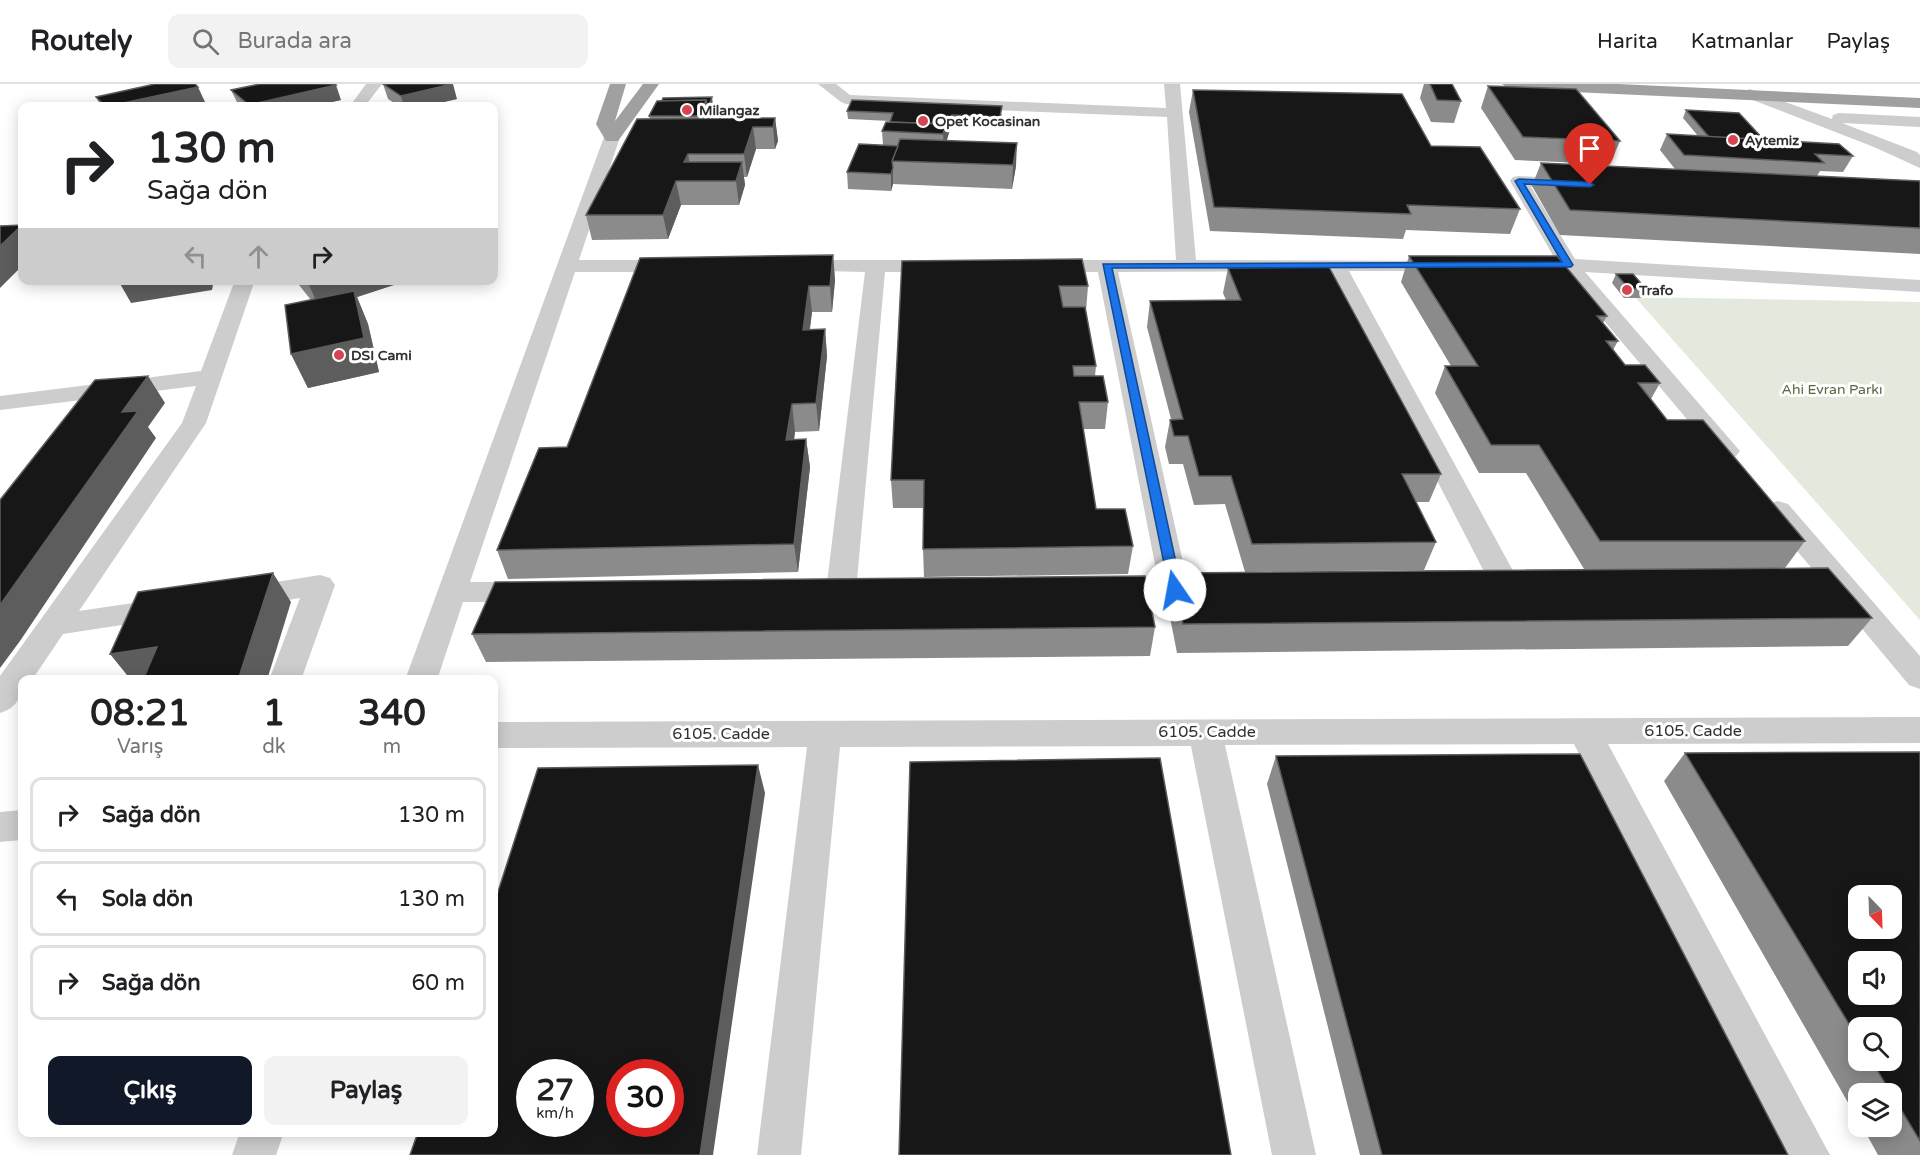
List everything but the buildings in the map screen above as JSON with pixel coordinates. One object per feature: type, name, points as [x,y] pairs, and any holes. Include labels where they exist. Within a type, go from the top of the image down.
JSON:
[{"type":"highway","points":[[597,84],[615,91],[605,124],[612,137],[646,91],[666,84]]},
{"type":"highway","points":[[1510,84],[1920,103]]},
{"type":"street","points":[[360,102],[374,84]]},
{"type":"street","points":[[826,84],[846,99],[1175,113]]},
{"type":"street","points":[[1172,84],[1186,265]]},
{"type":"street","points":[[1750,94],[1895,149],[1920,163]]},
{"type":"street","points":[[1815,117],[1920,122]]},
{"type":"street","points":[[423,675],[612,137]]},
{"type":"street","points":[[1895,149],[1920,150]]},
{"type":"street","points":[[1590,185],[1519,181],[1568,265],[1920,677]]},
{"type":"street","points":[[1336,265],[1519,589],[1472,589]]},
{"type":"street","points":[[1026,266],[1464,265]]},
{"type":"street","points":[[1510,265],[1568,265],[1920,286]]},
{"type":"street","points":[[566,266],[698,266]]},
{"type":"street","points":[[769,266],[957,266]]},
{"type":"street","points":[[841,591],[876,266]]},
{"type":"street","points":[[1107,266],[1175,590]]},
{"type":"street","points":[[18,675],[194,423],[243,285]]},
{"type":"street","points":[[0,419],[8,402],[210,377]]},
{"type":"street","points":[[53,625],[320,585],[287,675]]},
{"type":"street","points":[[1810,588],[1845,588]]},
{"type":"street","points":[[1080,590],[1234,590]]},
{"type":"street","points":[[452,592],[558,592]]},
{"type":"street","points":[[0,701],[18,675]]},
{"type":"street","name":"6105. Cadde","points":[[498,735],[1920,730]]},
{"type":"street","points":[[1584,731],[1808,1155]]},
{"type":"street","points":[[1205,732],[1294,1155]]},
{"type":"street","points":[[779,1155],[825,734]]},
{"type":"street","points":[[0,827],[18,825]]},
{"type":"street","points":[[254,1155],[260,1137]]},
{"type":"green space","name":"Ahi Evran Parkı","points":[[1635,297],[1920,302],[1920,620]]},
{"type":"place","name":"Milangaz","points":[[687,110]]},
{"type":"place","name":"Opet Kocasinan","points":[[923,121]]},
{"type":"place","name":"Aytemiz","points":[[1733,140]]},
{"type":"place","name":"Trafo","points":[[1627,290]]},
{"type":"place","name":"DSI Cami","points":[[339,355]]},
{"type":"route","points":[[1175,590],[1107,266],[1568,265],[1519,181],[1590,185]]}]
